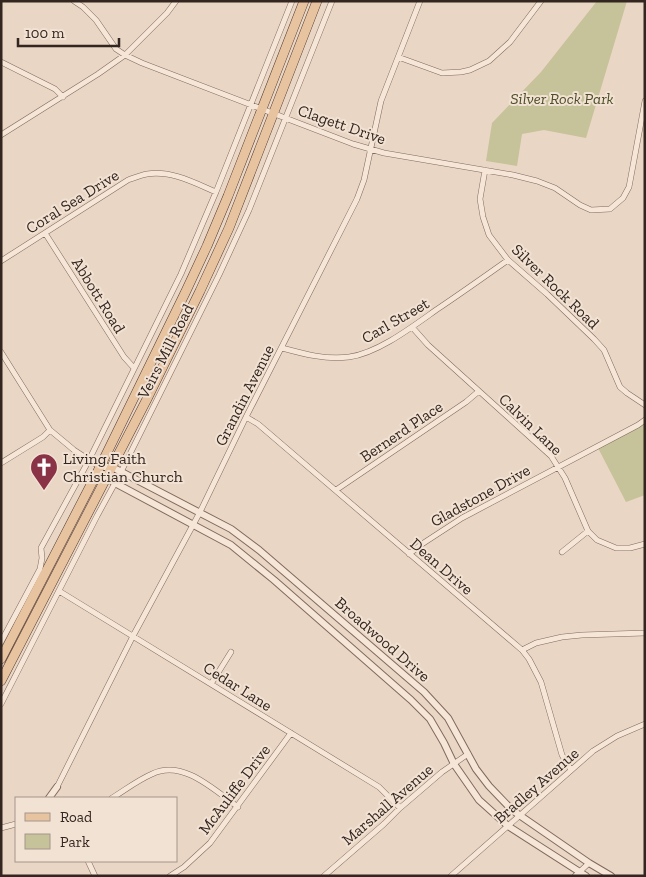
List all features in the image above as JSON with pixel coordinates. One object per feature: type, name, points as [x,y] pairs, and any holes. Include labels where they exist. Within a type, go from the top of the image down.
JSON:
[{"type":"main road","name":"Veirs Mill Road","points":[[1,659],[100,466],[207,246],[263,110],[304,1]]},
{"type":"main road","name":"Veirs Mill Road","points":[[1,681],[171,351],[229,228],[317,1]]},
{"type":"street","name":"Clagett Drive","points":[[74,1],[96,20],[116,49],[142,63],[353,144],[384,153],[513,175],[537,181],[555,188],[591,210],[610,209],[623,198],[629,187],[645,101]]},
{"type":"street","points":[[1,135],[125,55],[167,13],[176,1]]},
{"type":"street","name":"Veirs Mill Road","points":[[1,642],[40,569],[41,548],[89,460],[181,274],[216,192],[292,1]]},
{"type":"street","name":"Veirs Mill Road","points":[[1,704],[121,472],[227,259],[249,210],[332,1]]},
{"type":"street","name":"Grandin Avenue","points":[[57,787],[133,636],[194,524],[357,199],[364,180],[381,101],[420,1]]},
{"type":"street","points":[[398,58],[442,73],[470,70],[489,60],[510,42],[540,1]]},
{"type":"street","points":[[1,62],[55,89],[62,97]]},
{"type":"street","name":"Silver Rock Road","points":[[485,170],[480,199],[489,235],[508,260],[594,339],[604,350],[620,387],[645,405]]},
{"type":"street","name":"Coral Sea Drive","points":[[1,261],[128,180],[147,174],[161,174],[195,182],[216,192]]},
{"type":"street","name":"Abbott Road","points":[[44,233],[124,358],[134,368]]},
{"type":"street","name":"Carl Street","points":[[282,348],[325,358],[350,357],[374,350],[412,327],[508,260]]},
{"type":"street","name":"Calvin Lane","points":[[412,327],[428,345],[550,456],[565,478],[588,531]]},
{"type":"street","name":"Broadwood Drive","points":[[1,352],[50,430],[89,460],[100,466],[112,467],[200,512],[232,529],[259,550],[424,692],[448,718],[476,769],[512,810],[611,876]]},
{"type":"street","name":"Bernerd Place","points":[[336,490],[466,402],[479,391]]},
{"type":"street","name":"Dean Drive","points":[[246,417],[258,424],[522,650],[541,682],[562,755],[571,770]]},
{"type":"street","name":"Gladstone Drive","points":[[409,554],[462,518],[645,420]]},
{"type":"street","points":[[1,464],[43,437],[50,430]]},
{"type":"street","name":"Broadwood Drive","points":[[100,466],[106,477],[115,483],[231,545],[274,580],[411,700],[430,719],[444,742],[454,764],[479,800],[508,826],[577,874],[586,876]]},
{"type":"street","points":[[562,552],[588,531],[597,540],[616,548],[630,548],[645,544]]},
{"type":"street","name":"Cedar Lane","points":[[59,591],[379,787],[400,808]]},
{"type":"street","points":[[1,626],[8,628]]},
{"type":"street","points":[[522,650],[536,643],[562,637],[645,633]]},
{"type":"street","points":[[211,684],[231,652]]},
{"type":"street","name":"Bradley Avenue","points":[[451,876],[593,751],[617,736],[645,724]]},
{"type":"street","name":"McAuliffe Drive","points":[[170,876],[184,867],[210,843],[292,734]]},
{"type":"street","name":"Marshall Avenue","points":[[324,876],[400,808],[468,754]]},
{"type":"street","points":[[114,797],[151,774],[170,770],[181,771],[197,778],[238,807]]},
{"type":"street","points":[[50,797],[57,787]]},
{"type":"street","points":[[55,797],[57,787]]},
{"type":"street","points":[[1,828],[15,824]]},
{"type":"street","points":[[88,862],[95,876]]},
{"type":"street","points":[[577,874],[589,863]]},
{"type":"green space","name":"Silver Rock Park","points":[[597,1],[627,1],[586,138],[544,130],[522,134],[517,166],[486,161],[492,123],[541,72]]},
{"type":"green space","points":[[645,420],[645,495],[626,502],[597,446]]},
{"type":"place","name":"Living Faith Christian Church","points":[[44,491]]}]
